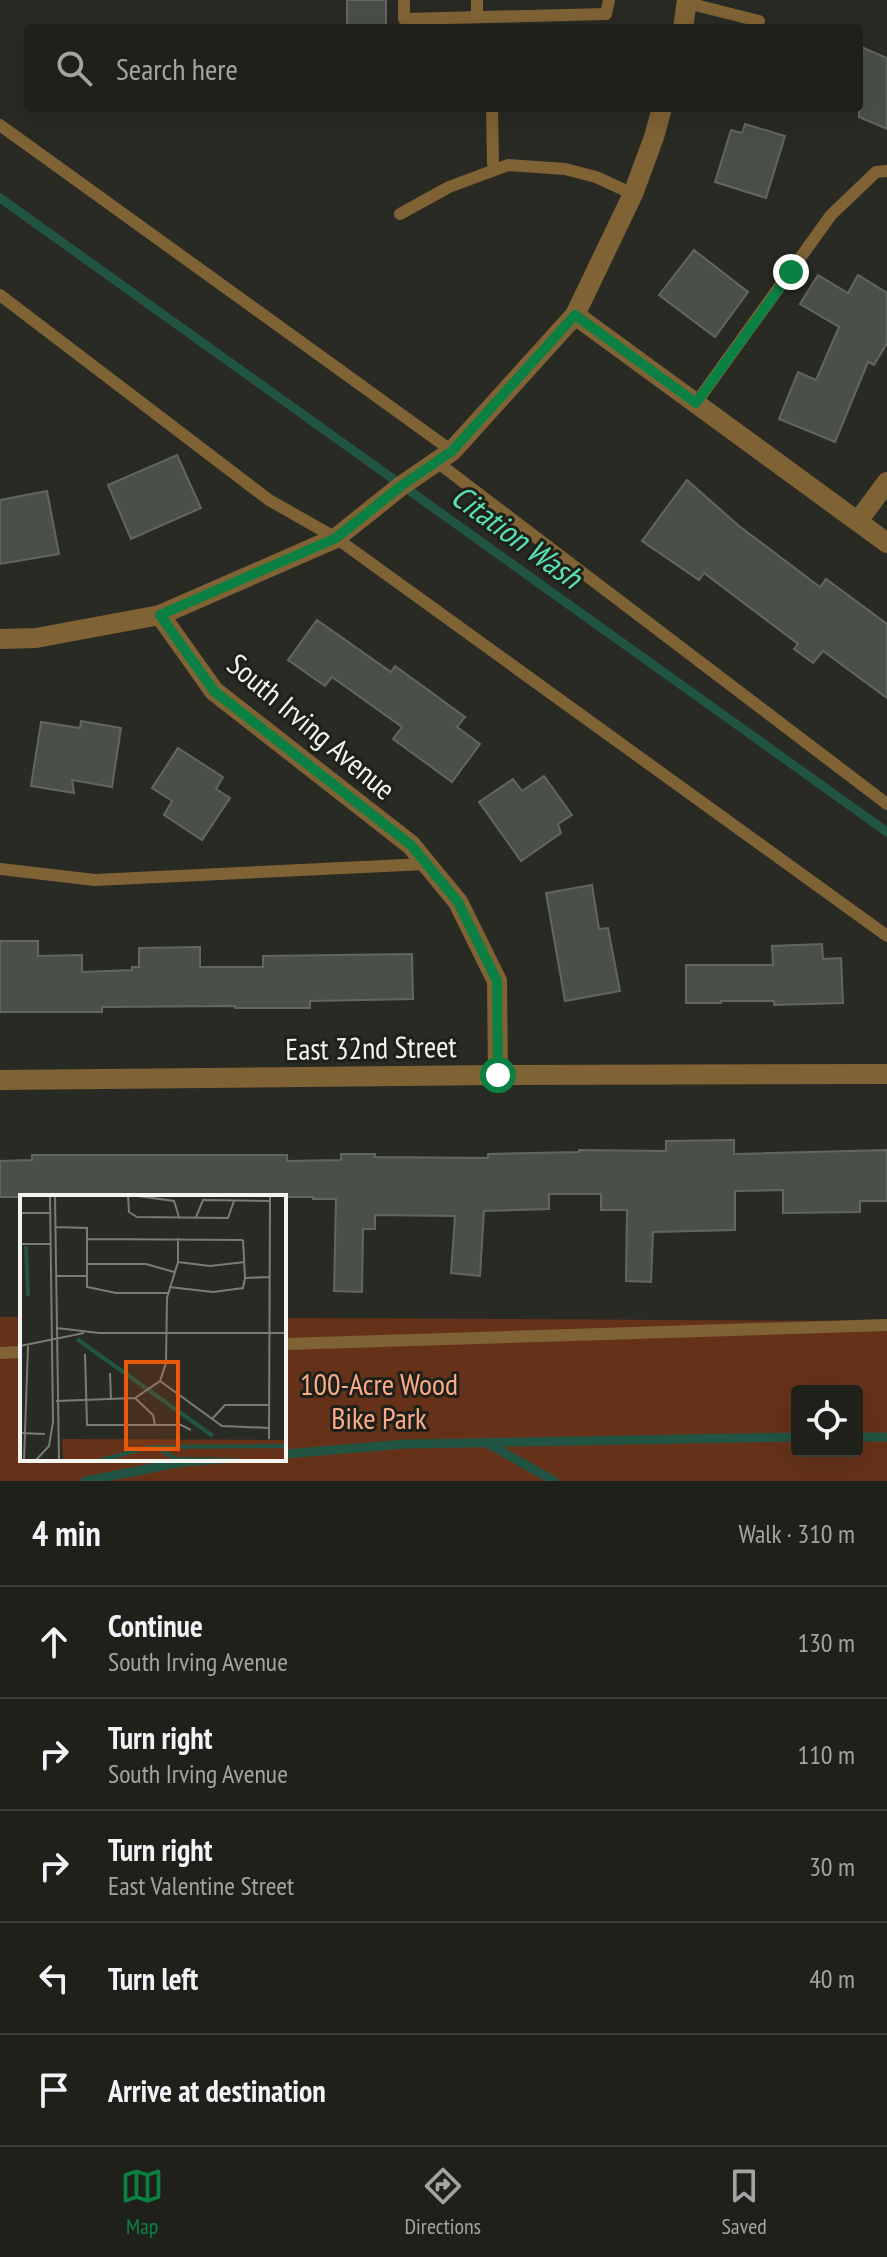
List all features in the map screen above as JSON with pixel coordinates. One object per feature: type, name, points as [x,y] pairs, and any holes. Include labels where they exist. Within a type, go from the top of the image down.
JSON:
[{"type":"street","points":[[684,24],[687,2]]},
{"type":"street","points":[[0,639],[36,638],[160,615],[336,538],[401,486],[445,457],[575,315],[633,194],[661,112]]},
{"type":"street","points":[[575,315],[887,543]]},
{"type":"street","points":[[858,521],[887,482]]},
{"type":"street","name":"South Irving Avenue","points":[[160,615],[214,691],[411,845],[458,902],[497,981],[498,1075]]},
{"type":"street","name":"East 32nd Street","points":[[0,1080],[887,1074]]},
{"type":"lane","points":[[404,0],[404,19],[486,21],[606,14],[609,0]]},
{"type":"lane","points":[[477,0],[486,21]]},
{"type":"lane","points":[[547,0],[547,16]]},
{"type":"lane","points":[[687,2],[759,21],[758,24]]},
{"type":"lane","points":[[492,112],[493,164]]},
{"type":"lane","points":[[0,125],[445,457],[887,804]]},
{"type":"lane","points":[[400,214],[449,187],[508,165],[565,169],[596,177],[633,194]]},
{"type":"lane","points":[[696,403],[831,215],[876,172],[887,171]]},
{"type":"lane","points":[[0,295],[269,500],[336,538],[887,936]]},
{"type":"lane","points":[[0,869],[95,880],[426,864]]},
{"type":"lane","points":[[286,1344],[887,1325]]},
{"type":"lane","points":[[0,1353],[20,1352]]},
{"type":"green space","name":"100-Acre Wood Bike Park","points":[[0,1317],[20,1317],[20,1461],[286,1461],[286,1318],[887,1321],[887,1481],[0,1481]]},
{"type":"building","points":[[347,0],[386,0],[386,24],[347,24]]},
{"type":"building","points":[[863,48],[887,58],[887,129],[859,117],[859,112],[863,112]]},
{"type":"building","points":[[745,124],[785,136],[766,198],[715,182],[731,130],[742,133]]},
{"type":"building","points":[[694,250],[748,292],[715,337],[659,295]]},
{"type":"building","points":[[818,275],[848,293],[858,275],[887,293],[887,343],[874,365],[868,362],[835,442],[779,419],[798,372],[816,380],[839,327],[800,304]]},
{"type":"building","points":[[177,455],[201,508],[131,539],[108,485]]},
{"type":"building","points":[[687,480],[739,526],[820,587],[826,579],[887,624],[887,698],[823,651],[813,663],[794,649],[798,644],[704,573],[699,580],[642,541]]},
{"type":"building","points":[[47,491],[59,554],[0,564],[0,500]]},
{"type":"building","points":[[317,620],[391,672],[395,666],[465,717],[457,727],[480,744],[452,782],[393,739],[402,727],[332,677],[325,686],[288,660]]},
{"type":"building","points":[[81,721],[121,728],[112,787],[72,780],[74,793],[31,786],[41,722],[80,728]]},
{"type":"building","points":[[178,748],[223,777],[216,789],[230,798],[202,840],[164,815],[172,801],[152,788]]},
{"type":"building","points":[[544,776],[572,815],[558,824],[561,833],[521,861],[479,802],[513,779],[522,791]]},
{"type":"building","points":[[592,885],[599,929],[608,928],[620,991],[565,1001],[546,893]]},
{"type":"building","points":[[0,941],[38,941],[38,956],[82,955],[82,972],[132,970],[132,967],[139,967],[139,948],[200,947],[200,967],[263,967],[263,956],[412,954],[413,999],[310,1001],[310,1008],[102,1007],[102,1012],[0,1012]]},
{"type":"building","points":[[822,944],[823,959],[841,958],[843,1003],[686,1003],[686,965],[773,965],[772,946]]},
{"type":"building","points":[[734,1140],[734,1154],[887,1150],[887,1201],[860,1201],[860,1212],[783,1213],[783,1190],[735,1191],[735,1230],[653,1232],[651,1282],[626,1281],[627,1210],[601,1210],[601,1194],[549,1194],[549,1209],[484,1211],[480,1276],[451,1273],[455,1216],[375,1215],[375,1229],[363,1229],[362,1292],[334,1291],[336,1199],[286,1195],[0,1197],[0,1161],[32,1160],[32,1155],[287,1155],[287,1161],[341,1160],[341,1154],[488,1158],[488,1154],[579,1150],[666,1151],[666,1141]]},
{"type":"waterway","name":"Citation Wash","points":[[0,198],[887,832]]},
{"type":"waterway","points":[[286,1454],[406,1444],[791,1437]]},
{"type":"waterway","points":[[863,1437],[887,1437]]},
{"type":"waterway","points":[[487,1443],[554,1481]]},
{"type":"waterway","points":[[85,1481],[196,1461]]},
{"type":"route","points":[[498,1075],[497,981],[458,902],[411,845],[214,691],[160,615],[336,538],[401,486],[452,451],[575,315],[696,403],[791,272]]}]
